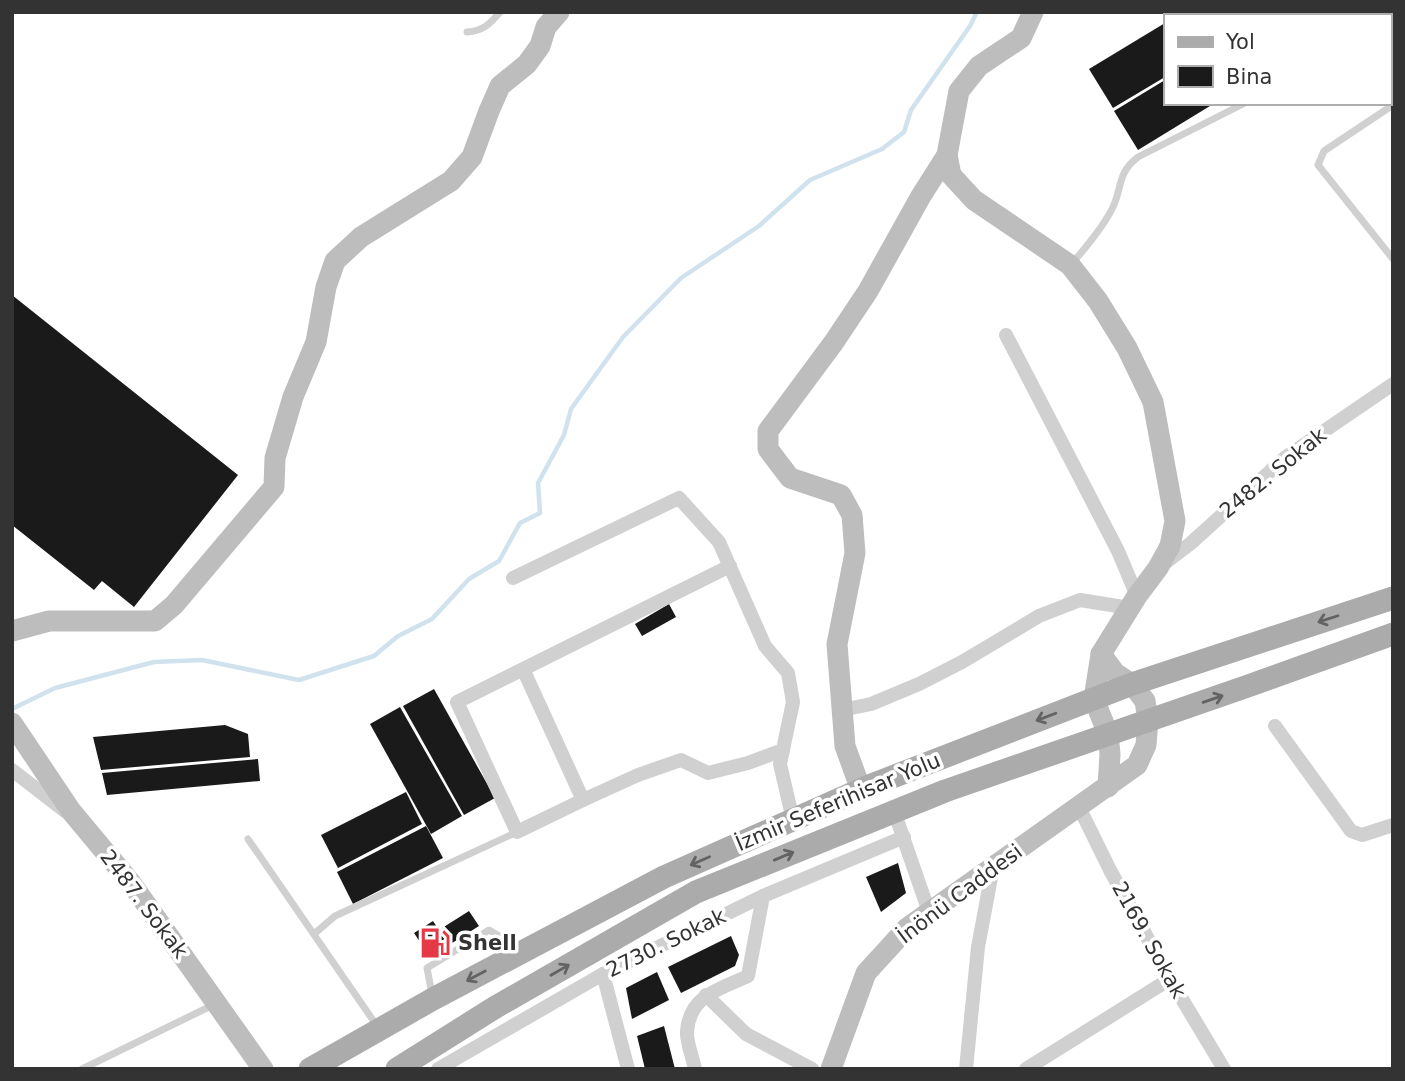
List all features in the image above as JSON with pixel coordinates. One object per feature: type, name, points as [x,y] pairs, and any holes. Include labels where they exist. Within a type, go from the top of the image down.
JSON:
[{"type":"main road","name":"İzmir Seferihisar Yolu","points":[[310,1069],[433,999],[664,877],[861,790],[1132,684],[1393,598]]},
{"type":"main road","name":"İzmir Seferihisar Yolu","points":[[397,1069],[494,1008],[696,892],[945,791],[1393,634]]},
{"type":"street","points":[[12,631],[49,621],[155,621],[174,606],[274,487],[275,458],[292,397],[316,342],[326,287],[335,261],[361,237],[451,181],[472,157],[500,86],[527,64],[540,46],[546,27],[559,12]]},
{"type":"street","points":[[861,790],[845,746],[837,644],[855,553],[852,515],[841,495],[790,478],[768,449],[768,431],[869,291],[921,196],[947,155],[959,91],[979,66],[1021,38],[1033,12]]},
{"type":"street","points":[[947,155],[951,175],[974,200],[1070,265],[1098,301],[1127,348],[1153,402],[1175,521],[1170,546],[1158,568],[1101,654],[1094,699],[1108,734],[1108,787]]},
{"type":"street","points":[[1006,335],[1118,551],[1133,602]]},
{"type":"street","name":"2482. Sokak","points":[[1158,568],[1191,543],[1286,457],[1393,384]]},
{"type":"street","points":[[513,578],[679,498],[719,542],[765,646],[788,673],[793,702],[780,764],[793,820]]},
{"type":"street","points":[[730,566],[457,702],[517,832],[638,775],[681,760],[708,773],[748,763],[783,750]]},
{"type":"street","points":[[842,710],[871,704],[919,684],[962,662],[1039,615],[1080,600],[1133,602]]},
{"type":"street","points":[[1101,654],[1115,673],[1132,684],[1145,701],[1148,720]]},
{"type":"street","points":[[523,669],[583,800]]},
{"type":"street","name":"İnönü Caddesi","points":[[831,1069],[866,973],[907,928],[1138,765],[1146,745],[1148,720]]},
{"type":"street","points":[[1275,726],[1351,831],[1362,835],[1393,825]]},
{"type":"street","name":"2487. Sokak","points":[[18,732],[71,811],[131,883],[263,1069]]},
{"type":"street","points":[[12,770],[85,827]]},
{"type":"street","name":"2169. Sokak","points":[[1079,807],[1170,979],[1224,1069]]},
{"type":"street","points":[[894,811],[929,912]]},
{"type":"street","name":"2730. Sokak","points":[[441,1068],[603,974],[763,896],[904,838]]},
{"type":"street","points":[[966,1069],[978,947],[993,867]]},
{"type":"street","points":[[695,1069],[687,1033],[694,1007],[706,995],[748,976],[763,896]]},
{"type":"street","points":[[603,974],[628,1069]]},
{"type":"street","points":[[1026,1069],[1170,979]]},
{"type":"street","points":[[706,995],[746,1034],[811,1069]]},
{"type":"lane","points":[[467,32],[486,27],[500,12]]},
{"type":"lane","points":[[1070,265],[1083,252],[1111,211],[1121,180],[1133,161],[1241,105]]},
{"type":"lane","points":[[1393,105],[1324,151],[1318,165],[1393,259]]},
{"type":"lane","points":[[314,934],[335,916],[517,832]]},
{"type":"lane","points":[[248,839],[380,1029]]},
{"type":"lane","points":[[433,999],[427,968],[489,930],[523,951]]},
{"type":"lane","points":[[82,1069],[217,1003]]},
{"type":"building","points":[[1242,12],[1264,12],[1260,14]]},
{"type":"building","points":[[1312,12],[1313,14],[1264,14]]},
{"type":"building","points":[[1164,24],[1164,78],[1113,108],[1089,69]]},
{"type":"building","points":[[1164,81],[1164,105],[1210,106],[1138,150],[1114,111]]},
{"type":"building","points":[[12,295],[238,475],[134,607],[102,581],[94,590],[12,525]]},
{"type":"building","points":[[669,604],[676,617],[642,636],[635,624]]},
{"type":"building","points":[[434,689],[495,798],[464,815],[403,706]]},
{"type":"building","points":[[400,707],[462,816],[431,834],[370,724]]},
{"type":"building","points":[[225,725],[248,734],[250,757],[101,770],[93,737]]},
{"type":"building","points":[[258,759],[260,781],[107,795],[102,773]]},
{"type":"building","points":[[406,792],[422,824],[338,868],[321,835]]},
{"type":"building","points":[[426,826],[443,858],[353,904],[337,872]]},
{"type":"building","points":[[898,863],[906,893],[881,912],[866,877]]},
{"type":"building","points":[[469,911],[479,926],[430,957],[414,933],[433,921],[439,930]]},
{"type":"building","points":[[731,936],[739,955],[735,966],[681,993],[668,967]]},
{"type":"building","points":[[657,972],[669,1000],[632,1019],[626,988]]},
{"type":"building","points":[[664,1026],[675,1069],[645,1069],[637,1036]]},
{"type":"waterway","points":[[12,709],[55,688],[154,662],[202,660],[299,680],[374,656],[398,636],[432,619],[469,579],[499,561],[520,523],[540,513],[538,483],[564,435],[571,409],[623,337],[681,278],[759,226],[810,180],[882,149],[904,132],[911,110],[977,12]]},
{"type":"place","name":"Shell","points":[[435,943]]}]
